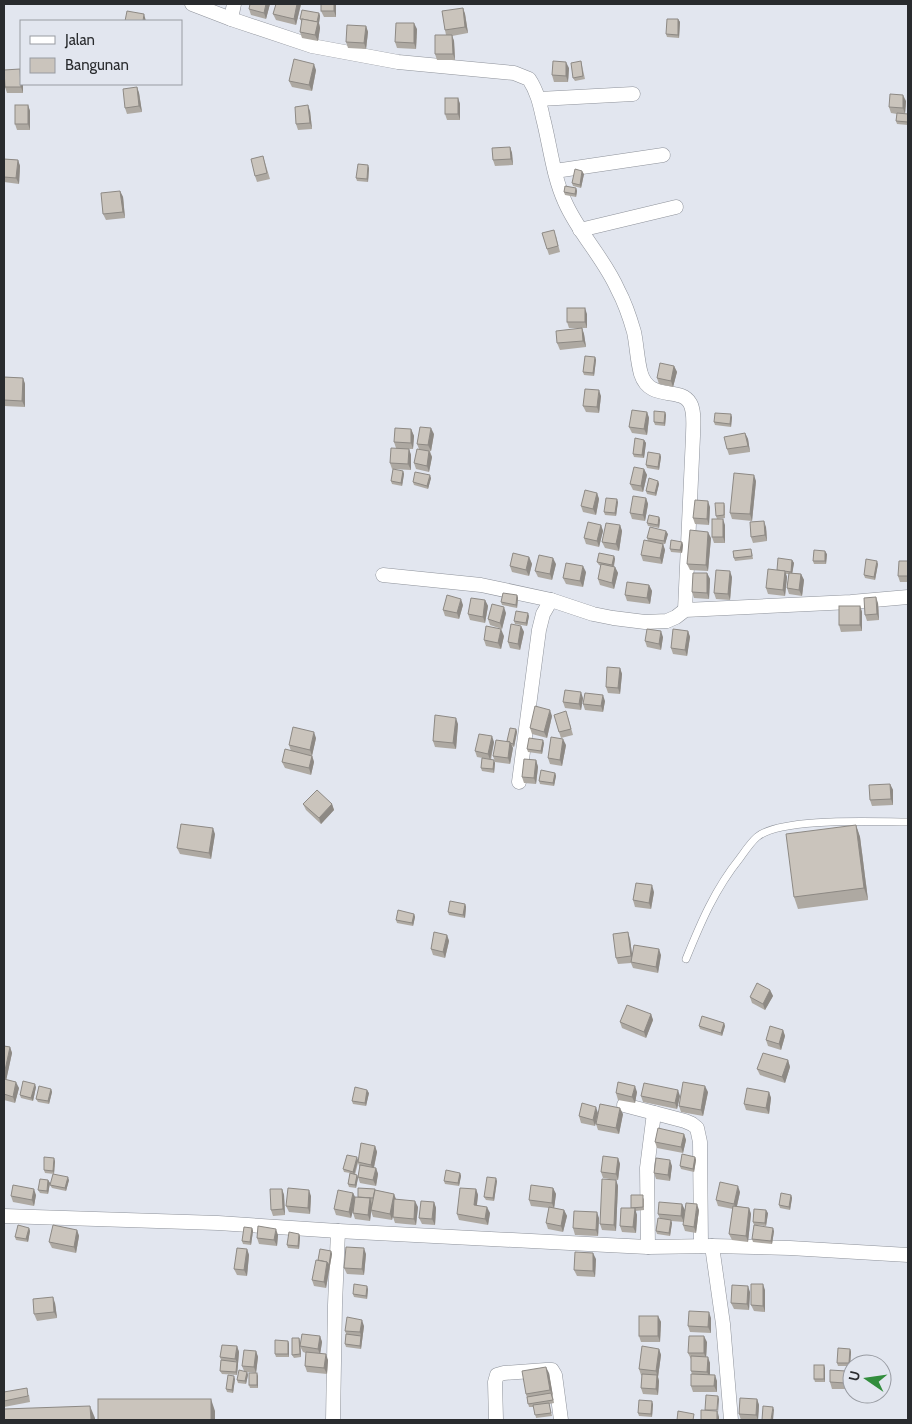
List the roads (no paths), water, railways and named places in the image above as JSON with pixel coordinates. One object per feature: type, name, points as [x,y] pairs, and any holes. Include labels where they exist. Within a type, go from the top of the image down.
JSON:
[{"type":"street","points":[[192,4],[312,46],[398,62],[519,74],[529,79],[539,99],[564,202],[580,230],[618,287],[634,334],[641,374],[649,387],[656,391],[686,398],[692,409],[693,436],[685,610]]},
{"type":"street","points":[[231,19],[234,4]]},
{"type":"street","points":[[539,99],[633,94]]},
{"type":"street","points":[[555,171],[663,155]]},
{"type":"street","points":[[580,230],[676,207]]},
{"type":"street","points":[[383,575],[481,585],[551,600],[593,614],[645,622],[667,621],[685,610],[851,602],[908,596]]},
{"type":"street","points":[[519,782],[539,630],[551,600]]},
{"type":"street","points":[[624,1105],[685,1121],[697,1128],[700,1142],[706,1246],[723,1324],[731,1420]]},
{"type":"street","points":[[648,1247],[647,1168],[654,1113]]},
{"type":"street","points":[[4,1216],[218,1222],[338,1231],[648,1247],[790,1248],[908,1255]]},
{"type":"street","points":[[333,1420],[338,1231]]},
{"type":"street","points":[[496,1420],[495,1382],[497,1375],[552,1370],[555,1375],[562,1420]]},
{"type":"lane","points":[[686,959],[705,913],[726,875],[758,836],[780,827],[817,822],[908,822]]}]
